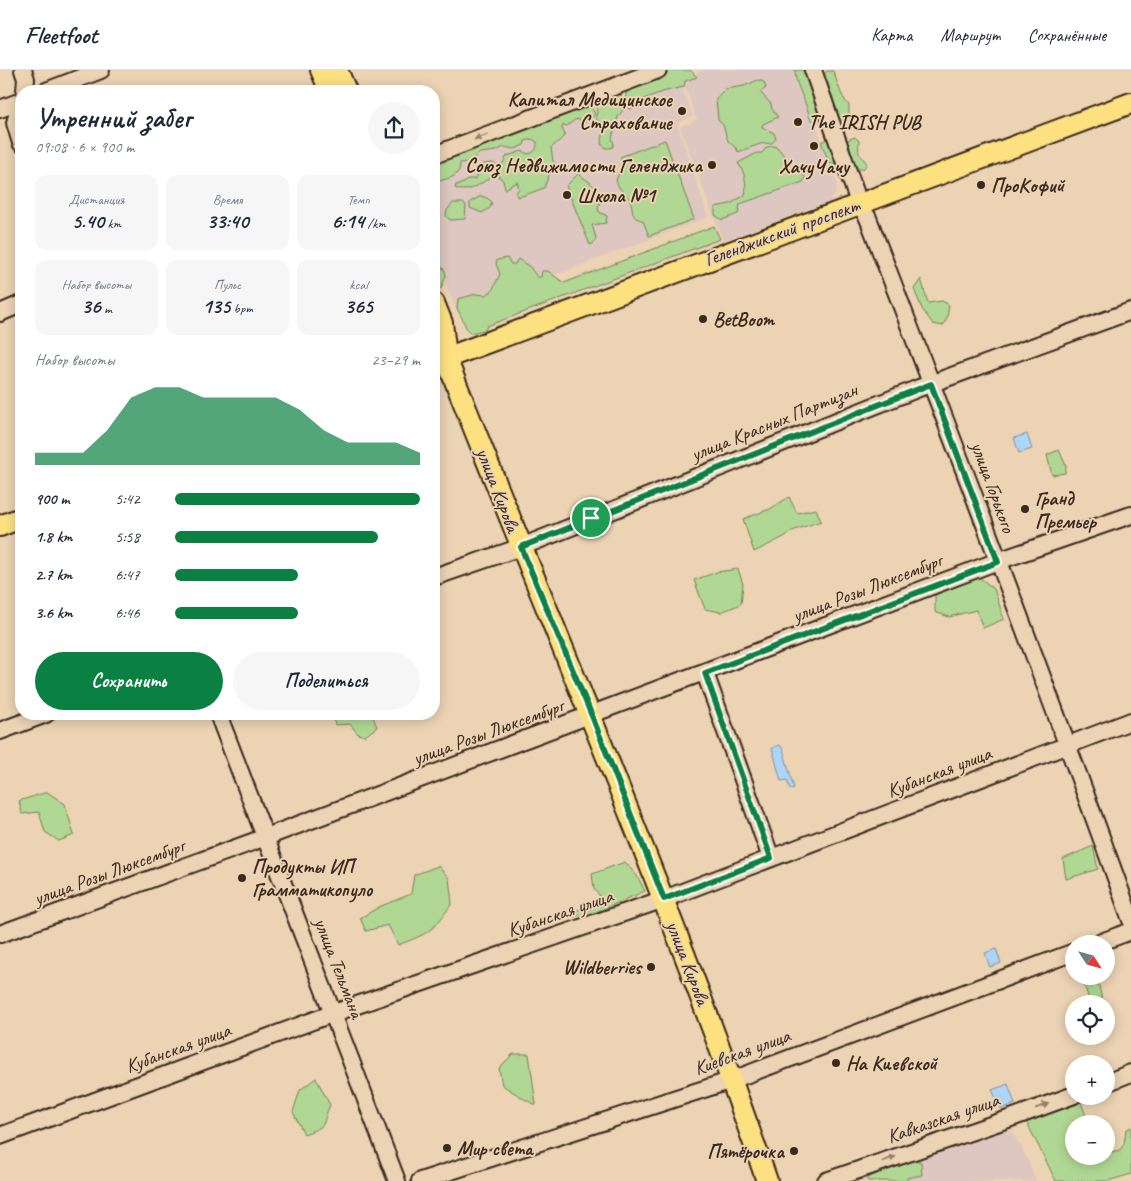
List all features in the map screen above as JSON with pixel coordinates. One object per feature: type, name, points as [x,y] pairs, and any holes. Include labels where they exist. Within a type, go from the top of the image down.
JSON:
[{"type":"main road","points":[[321,70],[327,85]]},
{"type":"main road","points":[[337,70],[343,85]]},
{"type":"main road","name":"Геленджикский проспект","points":[[440,360],[1131,103]]},
{"type":"main road","name":"улица Кирова","points":[[440,318],[442,323],[440,360],[592,716],[664,899],[732,1080],[766,1181]]},
{"type":"main road","points":[[0,526],[15,520]]},
{"type":"street","points":[[23,70],[26,85]]},
{"type":"street","points":[[62,85],[101,70]]},
{"type":"street","points":[[440,153],[658,70]]},
{"type":"street","name":"улица Горького","points":[[813,70],[859,204],[868,218],[1068,745],[1131,920]]},
{"type":"street","points":[[0,109],[15,103]]},
{"type":"street","points":[[0,313],[15,307]]},
{"type":"street","name":"улица Красных Партизан","points":[[440,575],[521,547],[931,384],[1131,311]]},
{"type":"street","name":"улица Розы Люксембург","points":[[0,934],[592,716],[998,562],[1131,515]]},
{"type":"street","points":[[705,673],[771,858]]},
{"type":"street","points":[[0,730],[29,720]]},
{"type":"street","name":"улица Тельмана","points":[[220,720],[397,1181]]},
{"type":"street","name":"Кубанская улица","points":[[0,1136],[334,1013],[664,899],[1131,721]]},
{"type":"street","points":[[1115,937],[1131,931]]},
{"type":"street","name":"Киевская улица","points":[[420,1181],[732,1080],[1065,955]]},
{"type":"street","points":[[1115,1079],[1131,1073]]},
{"type":"street","name":"Кавказская улица","points":[[826,1181],[1065,1098]]},
{"type":"shaded area","points":[[705,70],[796,70],[837,183],[836,193],[829,202],[723,241],[680,127],[697,120],[682,79]]},
{"type":"shaded area","name":"Школа №1","points":[[679,79],[693,116],[677,123],[708,217],[457,312],[440,268],[440,170]]},
{"type":"shaded area","points":[[998,1129],[1006,1129],[1012,1133],[1022,1148],[1036,1181],[852,1181]]},
{"type":"green space","points":[[667,70],[690,70],[697,77],[685,81],[684,87],[649,97],[630,109],[625,101],[627,87]]},
{"type":"green space","points":[[795,70],[807,70],[821,101],[818,110],[821,112],[817,121],[810,118],[798,85]]},
{"type":"green space","points":[[827,71],[833,71],[841,93],[849,105],[849,113],[852,117],[851,122],[844,128],[834,122],[836,114],[832,108],[833,97],[829,94],[828,84],[822,76]]},
{"type":"green space","points":[[758,80],[764,82],[766,88],[760,92],[771,104],[778,117],[763,124],[762,127],[774,133],[776,139],[772,143],[760,144],[738,152],[728,141],[723,125],[718,120],[716,99],[725,89],[744,86]]},
{"type":"green space","points":[[615,94],[621,95],[621,102],[625,107],[618,117],[612,138],[614,144],[612,148],[606,148],[601,144],[605,127],[595,118],[597,114],[596,100]]},
{"type":"green space","points":[[589,103],[595,114],[585,122],[576,119],[567,126],[563,125],[562,129],[565,134],[551,148],[553,161],[558,166],[549,175],[544,188],[517,197],[516,192],[519,189],[517,182],[505,189],[500,177],[493,176],[470,189],[460,190],[455,188],[456,185],[464,183],[468,179],[475,179],[478,175],[476,169],[483,164],[493,163],[498,166],[502,165],[507,156],[522,151],[528,154],[533,152],[537,142],[532,139],[525,141],[524,145],[515,149],[504,147],[496,151],[480,153],[468,162],[460,163],[460,168],[455,175],[440,181],[440,160],[541,119],[546,122],[550,121],[561,112]]},
{"type":"green space","points":[[832,136],[837,161],[835,164],[829,162],[821,142]]},
{"type":"green space","points":[[855,137],[859,141],[859,153],[867,164],[863,169],[854,169],[845,141]]},
{"type":"green space","points":[[665,140],[694,219],[649,236],[643,221],[633,215],[632,205],[619,188],[616,180],[623,164],[620,157]]},
{"type":"green space","points":[[767,147],[777,147],[792,165],[802,170],[805,178],[803,182],[740,204],[738,214],[722,220],[715,215],[715,207],[730,204],[745,195],[745,178],[738,163],[757,153],[762,153]]},
{"type":"green space","points":[[578,174],[595,187],[600,196],[599,212],[607,216],[606,223],[592,225],[596,238],[594,243],[590,245],[566,186]]},
{"type":"green space","points":[[481,196],[492,202],[490,208],[482,213],[470,208],[470,202]]},
{"type":"green space","points":[[453,203],[463,203],[466,205],[465,219],[450,220],[446,216],[447,210]]},
{"type":"green space","points":[[714,226],[720,239],[487,326],[485,330],[470,333],[457,309],[458,299],[476,294],[485,295],[492,291],[500,274],[496,264],[497,260],[507,258],[511,264],[515,264],[518,259],[530,267],[537,277],[541,277],[542,271],[548,271],[564,283]]},
{"type":"green space","points":[[440,267],[444,269],[446,275],[441,289]]},
{"type":"green space","points":[[921,279],[928,303],[942,301],[949,305],[947,318],[943,326],[933,324],[922,309],[914,289]]},
{"type":"green space","points":[[1059,450],[1066,466],[1065,473],[1052,475],[1047,455]]},
{"type":"green space","points":[[789,497],[797,513],[816,509],[821,521],[792,531],[754,552],[743,519],[770,509]]},
{"type":"green space","points":[[738,569],[743,584],[741,604],[721,612],[705,609],[694,580],[717,572]]},
{"type":"green space","points":[[979,577],[994,589],[1004,619],[983,628],[976,610],[949,617],[935,612],[935,595]]},
{"type":"green space","points":[[334,720],[374,720],[377,727],[365,736],[358,734],[350,724],[335,725]]},
{"type":"green space","points":[[47,792],[65,804],[74,835],[59,841],[45,832],[39,812],[22,814],[19,801]]},
{"type":"green space","points":[[1093,846],[1098,869],[1066,879],[1063,859]]},
{"type":"green space","points":[[625,862],[637,876],[645,891],[592,914],[575,916],[575,910],[591,909],[603,900],[594,889],[592,874]]},
{"type":"green space","points":[[438,866],[449,878],[452,903],[435,926],[424,934],[398,945],[388,925],[366,931],[360,918],[381,906],[411,894],[414,875]]},
{"type":"green space","points":[[1084,985],[1099,985],[1101,995],[1088,995]]},
{"type":"green space","points":[[513,1054],[529,1054],[536,1105],[502,1085],[499,1068]]},
{"type":"green space","points":[[316,1078],[330,1105],[321,1127],[304,1134],[293,1112],[300,1090]]},
{"type":"green space","points":[[1065,1103],[1065,1105],[1082,1105],[1086,1115],[1065,1115],[1065,1165],[1115,1165],[1115,1151],[1120,1150],[1124,1144],[1126,1130],[1131,1127],[1131,1174],[1108,1181],[1056,1181],[1025,1119]]},
{"type":"green space","points":[[916,1160],[921,1162],[922,1175],[907,1178],[907,1181],[868,1181],[866,1178]]},
{"type":"water","points":[[1027,434],[1032,449],[1019,453],[1014,438]]},
{"type":"water","points":[[780,745],[783,749],[794,788],[790,789],[787,780],[781,781],[772,748]]},
{"type":"water","points":[[996,949],[1001,963],[990,967],[985,953]]},
{"type":"water","points":[[1008,1084],[1015,1104],[1001,1109],[992,1090]]},
{"type":"place","name":"Капитал Медицинское Страхование","points":[[682,111]]},
{"type":"place","name":"The IRISH PUB","points":[[798,122]]},
{"type":"place","name":"ХачуЧачу","points":[[814,146]]},
{"type":"place","name":"Союз Недвижимости Геленджика","points":[[712,165]]},
{"type":"place","name":"ПроКофий","points":[[981,185]]},
{"type":"place","name":"Школа №1","points":[[567,195]]},
{"type":"place","name":"BetBoom","points":[[703,319]]},
{"type":"place","name":"Гранд Премьер","points":[[1025,509]]},
{"type":"place","name":"Продукты ИП Грамматикопуло","points":[[242,878]]},
{"type":"place","name":"Wildberries","points":[[651,967]]},
{"type":"place","name":"На Киевской","points":[[836,1063]]},
{"type":"place","name":"Мир света","points":[[447,1148]]},
{"type":"place","name":"Пятёрочка","points":[[794,1151]]},
{"type":"route","points":[[931,384],[998,562],[705,673],[771,858],[664,899],[592,716],[521,547],[591,518],[931,384]]}]
